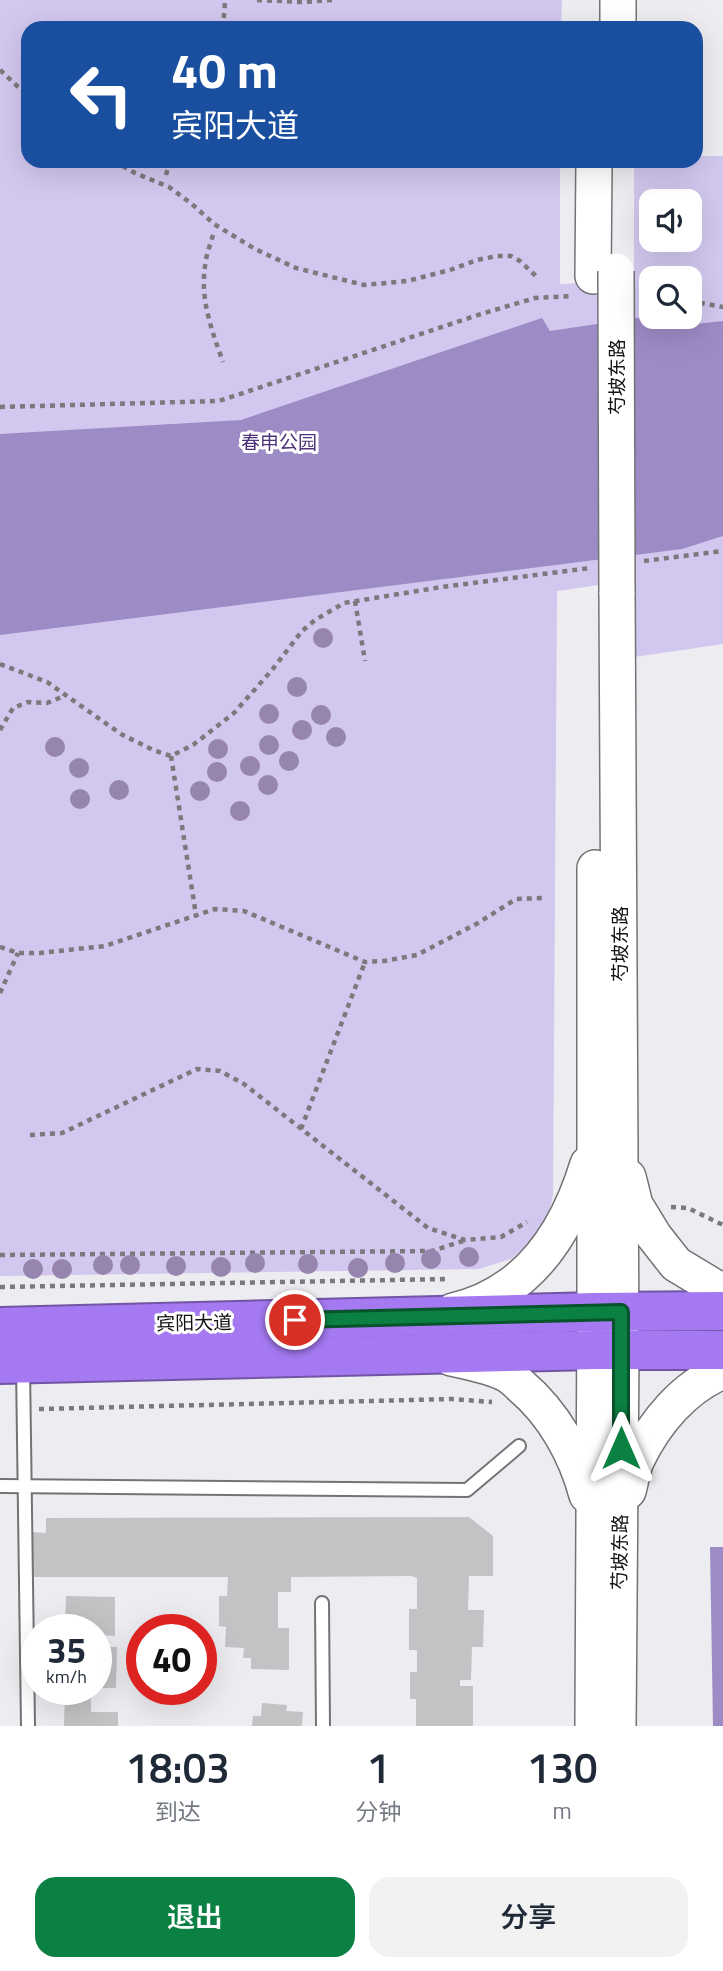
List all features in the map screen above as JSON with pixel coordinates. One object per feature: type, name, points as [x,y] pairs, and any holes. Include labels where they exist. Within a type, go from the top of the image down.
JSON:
[{"type":"highway","name":"宾阳大道","points":[[0,1327],[723,1311]]},
{"type":"highway","name":"宾阳大道","points":[[12,1364],[608,1350],[723,1350]]},
{"type":"street","points":[[594,0],[594,21]]},
{"type":"street","points":[[618,0],[618,21]]},
{"type":"street","name":"芍坡东路","points":[[594,168],[594,281],[605,584],[607,1521],[618,1726]]},
{"type":"street","name":"芍坡东路","points":[[594,281],[616,168]]},
{"type":"street","points":[[608,1142],[635,1205],[654,1236],[677,1264],[723,1290]]},
{"type":"street","points":[[429,1317],[471,1307],[503,1292],[531,1269],[554,1241],[608,1142]]},
{"type":"street","points":[[434,1355],[509,1375],[537,1399],[562,1434],[607,1521]]},
{"type":"street","points":[[607,1521],[636,1461],[675,1402],[711,1376],[723,1371]]},
{"type":"street","name":"芍坡东路","points":[[593,1726],[607,1521]]},
{"type":"lane","points":[[12,1364],[25,1485],[28,1726]]},
{"type":"lane","points":[[0,1486],[467,1490],[519,1446]]},
{"type":"lane","points":[[322,1603],[323,1726]]},
{"type":"path","points":[[257,0],[332,0]]},
{"type":"path","points":[[224,21],[225,2]]},
{"type":"path","points":[[0,70],[21,90]]},
{"type":"path","points":[[126,168],[169,187],[214,224],[255,249],[296,268],[364,285],[407,281],[477,260],[511,256],[538,279]]},
{"type":"path","points":[[166,175],[168,168]]},
{"type":"path","points":[[213,235],[205,267],[204,299],[223,362]]},
{"type":"path","points":[[0,407],[219,401],[524,301],[594,281]]},
{"type":"path","points":[[702,303],[723,307]]},
{"type":"path","points":[[643,561],[723,551]]},
{"type":"path","points":[[0,664],[47,682],[121,734],[171,756],[193,745],[234,713],[302,631],[344,603],[442,587],[605,584]]},
{"type":"path","points":[[355,601],[365,661]]},
{"type":"path","points":[[0,730],[13,708],[28,702],[47,703],[65,695]]},
{"type":"path","points":[[171,756],[196,915]]},
{"type":"path","points":[[0,947],[18,954],[105,946],[215,909],[244,911],[365,962],[384,961],[416,955],[478,923],[516,899],[543,898]]},
{"type":"path","points":[[0,993],[18,954]]},
{"type":"path","points":[[301,1129],[365,962]]},
{"type":"path","points":[[30,1135],[62,1133],[197,1069],[220,1072],[244,1084],[428,1228],[465,1240]]},
{"type":"path","points":[[666,1207],[688,1208],[723,1225]]},
{"type":"path","points":[[0,1255],[432,1251],[465,1240],[501,1237],[530,1221]]},
{"type":"path","points":[[0,1287],[454,1279]]},
{"type":"path","points":[[27,1410],[452,1399],[493,1402],[502,1406]]},
{"type":"green space","name":"春申公园","points":[[0,0],[562,0],[561,21],[21,21],[21,168],[560,168],[560,284],[634,281],[634,168],[703,168],[703,156],[723,156],[723,644],[634,657],[634,580],[557,591],[553,1195],[545,1230],[511,1259],[479,1269],[0,1276]]},
{"type":"shaded area","points":[[542,318],[550,331],[639,318],[639,329],[702,329],[702,323],[723,321],[723,536],[682,549],[0,635],[0,434],[241,420]]},
{"type":"shaded area","points":[[710,1547],[723,1547],[723,1726],[713,1726]]},
{"type":"building","points":[[469,1517],[493,1536],[493,1576],[469,1576],[468,1610],[484,1610],[483,1647],[472,1647],[471,1680],[460,1680],[460,1686],[473,1686],[473,1726],[416,1726],[416,1699],[410,1699],[410,1672],[417,1672],[417,1650],[409,1650],[409,1609],[417,1609],[417,1578],[291,1577],[291,1592],[278,1592],[278,1628],[289,1628],[289,1670],[251,1669],[251,1658],[243,1658],[244,1648],[225,1647],[226,1627],[219,1626],[219,1596],[227,1596],[228,1577],[32,1577],[32,1532],[46,1533],[46,1518]]},
{"type":"building","points":[[66,1596],[115,1597],[115,1636],[112,1636],[112,1614],[65,1614]]},
{"type":"building","points":[[112,1647],[117,1647],[116,1688],[112,1688]]},
{"type":"building","points":[[262,1703],[287,1705],[286,1711],[303,1712],[302,1726],[252,1726],[253,1716],[261,1716]]},
{"type":"building","points":[[65,1705],[91,1705],[91,1712],[118,1712],[118,1726],[64,1726]]},
{"type":"route","points":[[295,1320],[621,1312],[621,1448]]}]
